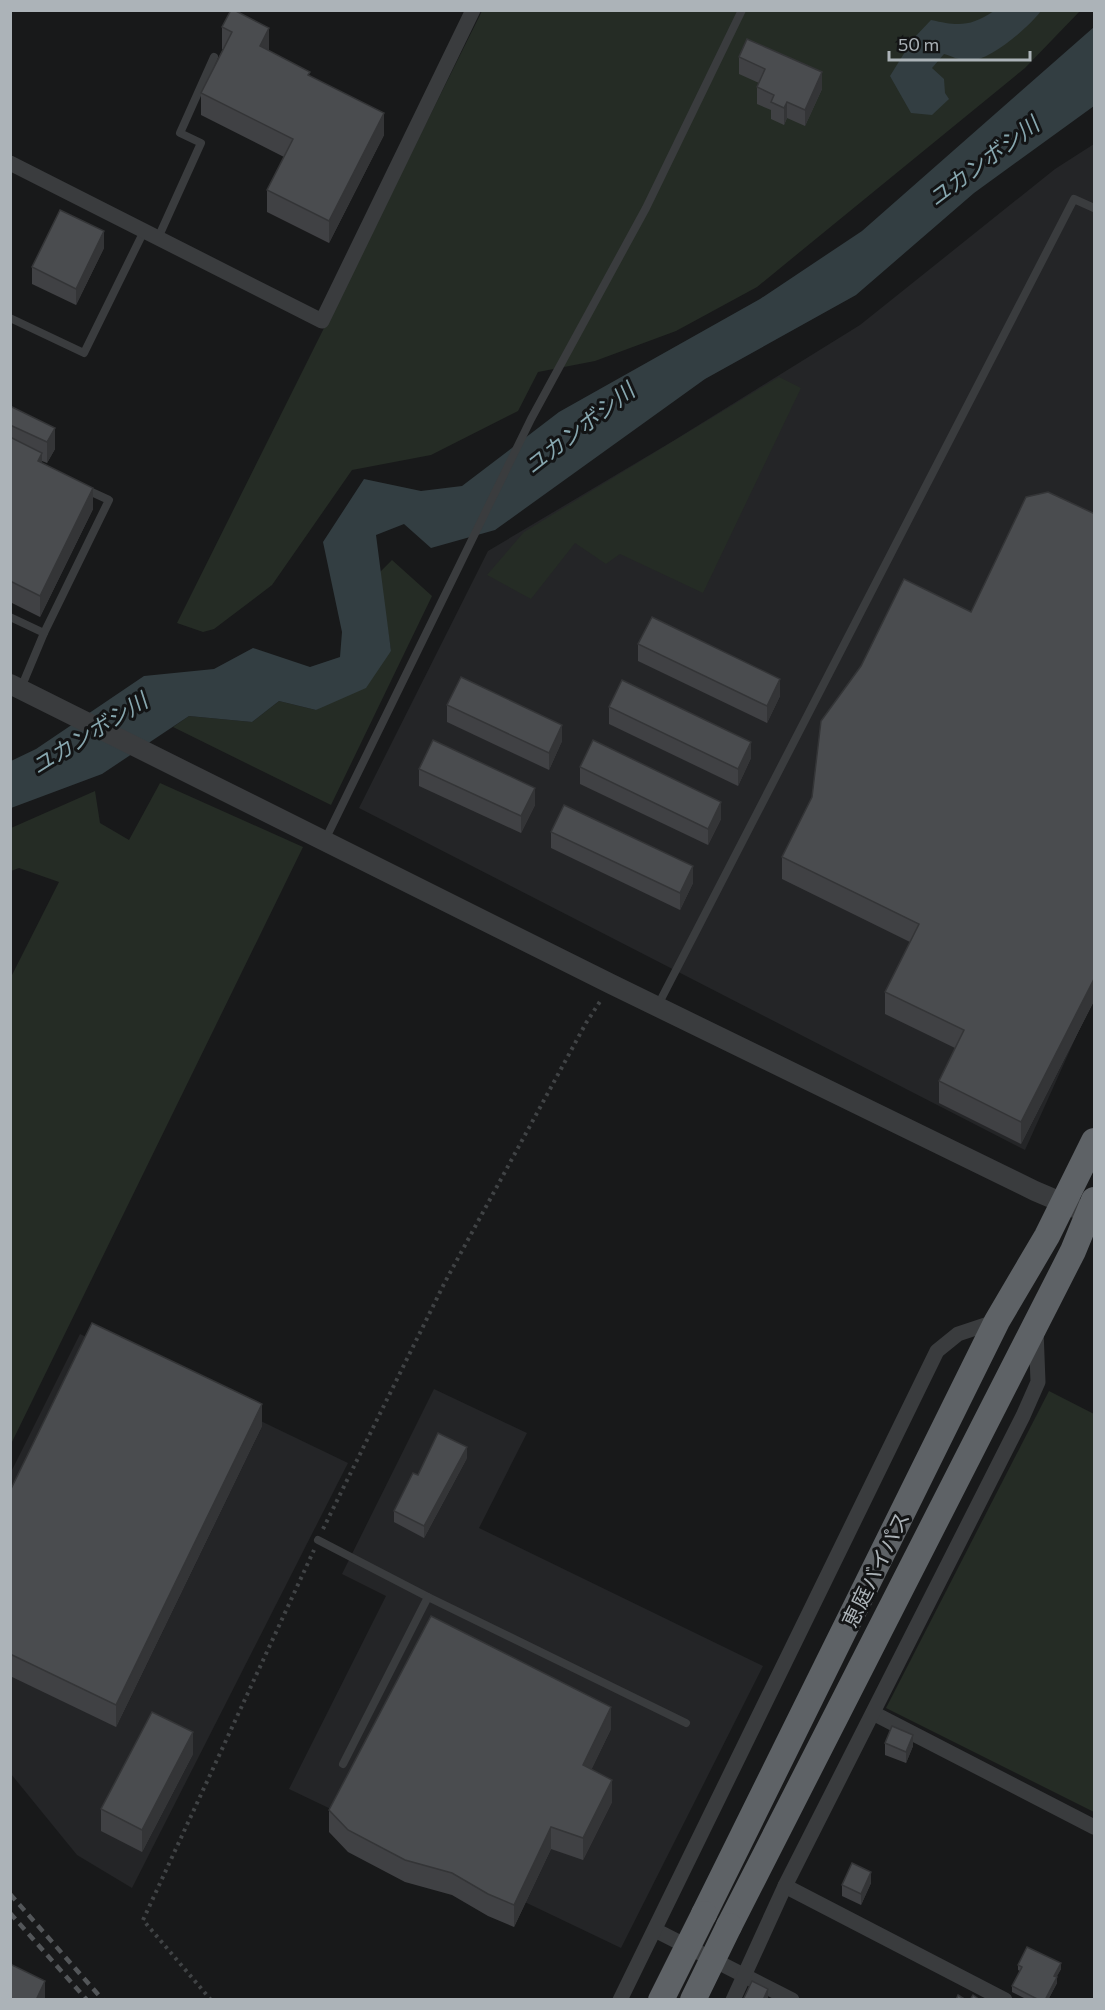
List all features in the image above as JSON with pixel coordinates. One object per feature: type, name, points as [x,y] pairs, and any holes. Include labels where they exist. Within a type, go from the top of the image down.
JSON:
[{"type":"highway","name":"恵庭バイパス","points":[[662,2000],[997,1321],[1095,1141]]},
{"type":"highway","name":"恵庭バイパス","points":[[693,2000],[1035,1321],[1073,1251],[1092,1208]]},
{"type":"street","points":[[10,163],[322,321],[473,10]]},
{"type":"street","points":[[15,687],[611,984],[1062,1204],[1092,1208]]},
{"type":"street","points":[[620,2000],[936,1351],[958,1334],[997,1321]]},
{"type":"street","points":[[733,2000],[785,1886],[1038,1382],[1035,1321]]},
{"type":"street","points":[[873,1713],[1095,1827]]},
{"type":"street","points":[[785,1886],[1005,2000]]},
{"type":"street","points":[[655,1930],[792,2000]]},
{"type":"lane","points":[[325,840],[531,418],[646,208],[742,10]]},
{"type":"lane","points":[[10,318],[84,353],[201,143],[180,133],[214,57]]},
{"type":"lane","points":[[658,1006],[1074,199],[1095,208]]},
{"type":"lane","points":[[15,687],[109,500],[80,486]]},
{"type":"lane","points":[[10,616],[44,633]]},
{"type":"lane","points":[[318,1540],[428,1597],[686,1723]]},
{"type":"lane","points":[[343,1764],[428,1597]]},
{"type":"path","points":[[212,2000],[143,1920],[318,1540],[445,1282],[586,1023],[611,984]]},
{"type":"shaded area","points":[[482,11],[1080,11],[1025,68],[757,287],[676,331],[595,361],[538,372],[518,411],[431,455],[352,470],[272,585],[214,629],[203,632],[177,623]]},
{"type":"shaded area","points":[[1094,144],[1094,997],[1025,1150],[359,808],[488,551],[673,441],[860,325],[1055,169]]},
{"type":"shaded area","points":[[779,377],[801,388],[703,593],[620,554],[606,564],[575,543],[531,599],[487,575],[524,532]]},
{"type":"shaded area","points":[[392,560],[432,596],[331,805],[173,727],[189,716],[252,722],[279,701],[316,710],[391,651],[379,573]]},
{"type":"shaded area","points":[[160,783],[303,847],[11,1444],[11,977],[59,882],[19,868],[11,871],[11,828],[95,791],[100,823],[129,840]]},
{"type":"shaded area","points":[[80,1334],[348,1463],[132,1888],[77,1855],[11,1774],[10,1474]]},
{"type":"shaded area","points":[[434,1389],[527,1433],[479,1528],[763,1666],[621,1948],[289,1789],[386,1596],[342,1574]]},
{"type":"shaded area","points":[[1049,1391],[1094,1414],[1094,1812],[886,1708]]},
{"type":"water","points":[[994,11],[1041,11],[1007,43],[986,56],[967,61],[944,54],[932,68],[944,79],[945,93],[949,99],[932,115],[911,113],[890,76],[913,39],[931,20],[964,24],[978,20]]},
{"type":"water","name":"ユカンボシ川","points":[[1094,27],[1094,106],[974,193],[856,295],[705,379],[495,530],[431,548],[404,524],[376,535],[391,651],[366,688],[316,710],[279,701],[252,722],[189,716],[102,774],[11,808],[11,761],[36,749],[144,676],[214,669],[253,648],[310,667],[340,657],[342,632],[323,542],[364,479],[421,491],[462,486],[559,412],[760,299],[862,231]]},
{"type":"building","points":[[231,10],[269,28],[260,46],[310,72],[308,75],[384,113],[329,221],[267,190],[293,139],[201,93],[232,32],[222,27]]},
{"type":"building","points":[[747,39],[822,72],[805,110],[787,102],[784,108],[771,102],[774,95],[757,87],[765,69],[739,57]]},
{"type":"building","points":[[60,210],[104,231],[76,289],[32,267]]},
{"type":"building","points":[[10,406],[55,428],[47,442],[10,425]]},
{"type":"building","points":[[10,437],[42,453],[38,461],[93,488],[40,596],[10,581]]},
{"type":"building","points":[[1048,492],[1095,514],[1095,977],[1021,1122],[939,1081],[964,1030],[885,992],[919,924],[782,857],[812,797],[821,721],[861,666],[904,579],[971,612],[1026,497]]},
{"type":"building","points":[[652,617],[780,679],[767,706],[638,644]]},
{"type":"building","points":[[461,677],[562,725],[549,753],[447,705]]},
{"type":"building","points":[[622,680],[751,742],[738,769],[609,707]]},
{"type":"building","points":[[433,740],[535,788],[521,816],[419,769]]},
{"type":"building","points":[[593,740],[721,802],[708,829],[580,767]]},
{"type":"building","points":[[564,805],[693,866],[680,893],[551,832]]},
{"type":"building","points":[[92,1323],[262,1404],[116,1705],[10,1654],[10,1491]]},
{"type":"building","points":[[438,1433],[467,1447],[424,1526],[394,1511],[413,1473],[418,1475]]},
{"type":"building","points":[[431,1616],[611,1707],[583,1765],[612,1780],[583,1838],[551,1827],[514,1905],[488,1894],[452,1873],[405,1860],[348,1830],[329,1810]]},
{"type":"building","points":[[152,1712],[193,1732],[142,1830],[101,1809]]},
{"type":"building","points":[[892,1726],[913,1735],[906,1752],[885,1743]]},
{"type":"building","points":[[852,1863],[871,1872],[861,1894],[842,1885]]},
{"type":"building","points":[[1027,1947],[1061,1963],[1054,1976],[1057,1977],[1045,2000],[1039,2000],[1012,1986],[1022,1967],[1018,1965]]},
{"type":"building","points":[[10,1964],[45,1981],[36,2000],[10,2000]]},
{"type":"building","points":[[752,1981],[768,1989],[763,2000],[743,2000]]},
{"type":"building","points":[[958,1995],[966,2000],[956,2000]]},
{"type":"building","points":[[973,1995],[980,2000],[970,2000]]},
{"type":"railway","points":[[10,1894],[103,2000]]},
{"type":"railway","points":[[10,1913],[87,2000]]}]
